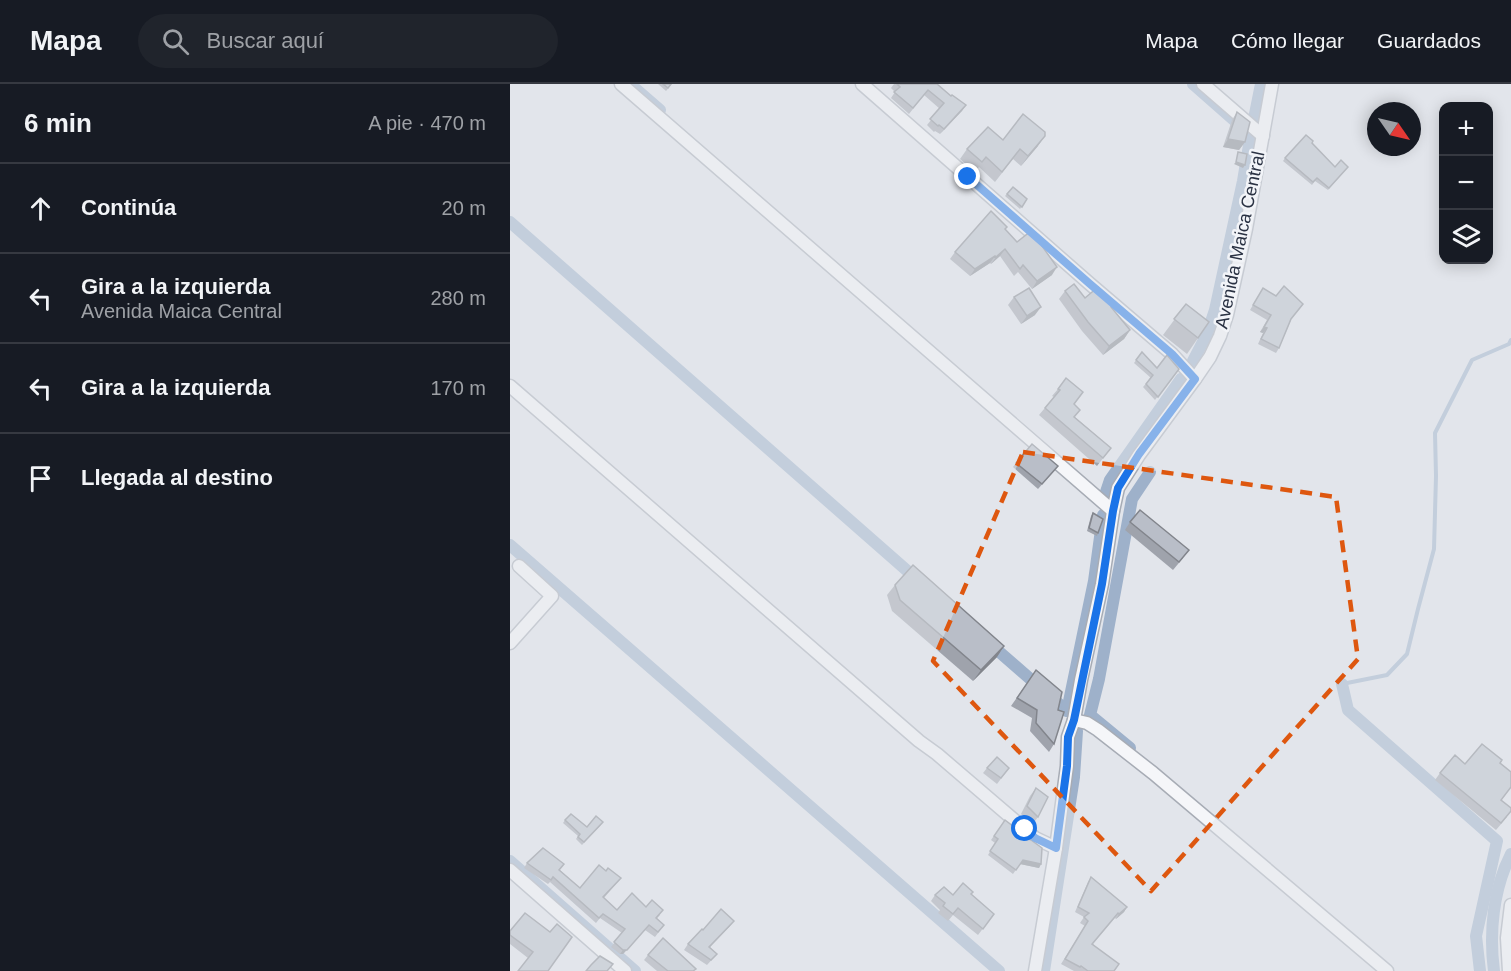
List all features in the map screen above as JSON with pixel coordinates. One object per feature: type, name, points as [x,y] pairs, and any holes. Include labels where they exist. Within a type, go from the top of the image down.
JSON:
[{"type":"street","points":[[621,84],[1113,511]]},
{"type":"street","points":[[862,84],[1172,354],[1195,379]]},
{"type":"street","points":[[1203,84],[1263,136]]},
{"type":"street","name":"Avenida Maica Central","points":[[1035,971],[1056,848],[1067,766],[1068,737],[1074,720],[1102,584],[1118,488],[1210,357],[1227,315],[1246,229],[1272,84]]},
{"type":"street","points":[[510,386],[919,741],[1035,838],[1056,848]]},
{"type":"street","points":[[510,643],[552,596],[519,566]]},
{"type":"street","points":[[1074,720],[1092,726],[1153,773],[1387,971]]},
{"type":"street","points":[[510,870],[625,971]]},
{"type":"street","points":[[1509,971],[1507,938],[1511,904]]},
{"type":"highlighted area","points":[[1023,452],[1336,497],[1358,659],[1151,891],[933,661]]},
{"type":"building","points":[[897,84],[937,84],[966,105],[944,129],[930,119],[944,103],[928,90],[913,108],[894,92],[900,87]]},
{"type":"building","points":[[1237,112],[1250,122],[1245,142],[1228,139]]},
{"type":"building","points":[[1023,114],[1045,132],[1045,136],[1028,156],[1020,149],[1002,172],[986,157],[982,162],[967,149],[988,127],[1003,140]]},
{"type":"building","points":[[1306,135],[1335,167],[1341,160],[1348,167],[1329,188],[1317,178],[1313,182],[1285,158]]},
{"type":"building","points":[[1238,152],[1247,154],[1245,165],[1236,162]]},
{"type":"building","points":[[1013,187],[1027,199],[1022,207],[1007,194]]},
{"type":"building","points":[[991,211],[1007,227],[1005,229],[1017,242],[1031,231],[1044,243],[1042,246],[1057,267],[1037,281],[1023,265],[1020,269],[1005,249],[975,269],[955,252]]},
{"type":"building","points":[[1074,284],[1085,298],[1098,287],[1116,304],[1111,307],[1130,330],[1109,346],[1065,291]]},
{"type":"building","points":[[1284,286],[1303,304],[1291,319],[1279,348],[1261,339],[1267,328],[1264,327],[1271,315],[1253,305],[1263,288],[1276,296]]},
{"type":"building","points":[[1029,288],[1041,307],[1027,316],[1014,297]]},
{"type":"building","points":[[1186,304],[1209,322],[1198,338],[1174,319]]},
{"type":"building","points":[[1142,352],[1157,368],[1167,355],[1179,369],[1158,397],[1146,384],[1153,375],[1136,360]]},
{"type":"building","points":[[1066,378],[1083,392],[1074,404],[1080,410],[1074,417],[1111,448],[1103,458],[1045,408],[1060,390],[1058,389]]},
{"type":"building","points":[[1032,444],[1058,466],[1042,484],[1016,463]]},
{"type":"building","points":[[1140,510],[1189,550],[1179,562],[1130,522]]},
{"type":"building","points":[[1093,513],[1103,519],[1098,533],[1089,528]]},
{"type":"building","points":[[913,565],[1004,646],[981,670],[900,600],[895,585]]},
{"type":"building","points":[[1036,670],[1062,692],[1058,710],[1064,712],[1054,744],[1036,723],[1037,710],[1017,698]]},
{"type":"building","points":[[1482,744],[1502,760],[1500,763],[1511,772],[1511,787],[1501,800],[1511,808],[1511,811],[1501,823],[1440,773],[1455,755],[1465,764]]},
{"type":"building","points":[[997,757],[1009,768],[1001,778],[987,768]]},
{"type":"building","points":[[1036,788],[1048,797],[1038,817],[1027,806]]},
{"type":"building","points":[[571,814],[587,827],[596,816],[603,822],[584,842],[578,837],[580,834],[565,820]]},
{"type":"building","points":[[1005,820],[1042,848],[1041,864],[1023,860],[1016,870],[990,851],[998,839],[994,836]]},
{"type":"building","points":[[543,848],[564,864],[559,870],[580,888],[599,865],[606,871],[608,868],[621,878],[603,897],[617,910],[632,893],[646,907],[652,900],[663,910],[656,918],[664,925],[658,932],[649,925],[627,950],[623,950],[614,942],[625,929],[603,914],[599,918],[553,877],[551,880],[527,863]]},
{"type":"building","points":[[1091,877],[1127,907],[1118,913],[1092,944],[1119,964],[1114,971],[1088,971],[1065,959],[1088,921],[1084,917],[1089,913],[1078,907]]},
{"type":"building","points":[[963,883],[973,892],[971,894],[994,914],[983,929],[958,908],[953,914],[935,895],[944,887],[953,895]]},
{"type":"building","points":[[721,909],[734,921],[709,947],[717,954],[711,960],[688,944]]},
{"type":"building","points":[[525,913],[550,932],[557,924],[572,937],[548,971],[518,971],[533,952],[510,935],[510,931]]},
{"type":"building","points":[[663,938],[696,969],[668,971],[648,955]]},
{"type":"building","points":[[600,956],[613,964],[607,971],[586,971],[591,965]]},
{"type":"waterway","points":[[630,84],[660,110]]},
{"type":"waterway","points":[[1193,84],[1243,128]]},
{"type":"waterway","points":[[1254,119],[1261,84]]},
{"type":"waterway","points":[[1193,361],[1207,334],[1215,310],[1251,133]]},
{"type":"waterway","points":[[510,222],[920,582]]},
{"type":"waterway","points":[[1342,684],[1387,675],[1407,654],[1434,549],[1435,433],[1472,360],[1509,344],[1511,340]]},
{"type":"waterway","points":[[1105,495],[1110,480],[1181,379]]},
{"type":"waterway","points":[[1130,748],[1090,715],[1099,679],[1132,499],[1150,472]]},
{"type":"waterway","points":[[1067,711],[1094,581],[1103,515]]},
{"type":"waterway","points":[[510,545],[999,971]]},
{"type":"waterway","points":[[989,643],[1067,711]]},
{"type":"waterway","points":[[1342,684],[1348,710],[1497,841],[1476,936],[1480,971]]},
{"type":"waterway","points":[[1044,971],[1074,777],[1077,731]]},
{"type":"waterway","points":[[1494,971],[1492,927],[1496,896],[1511,854]]},
{"type":"waterway","points":[[510,861],[635,971]]},
{"type":"route","points":[[968,177],[1172,354],[1195,379],[1139,454],[1118,488],[1102,584],[1074,720],[1068,737],[1067,766],[1056,848],[1035,838],[1025,829]]}]
